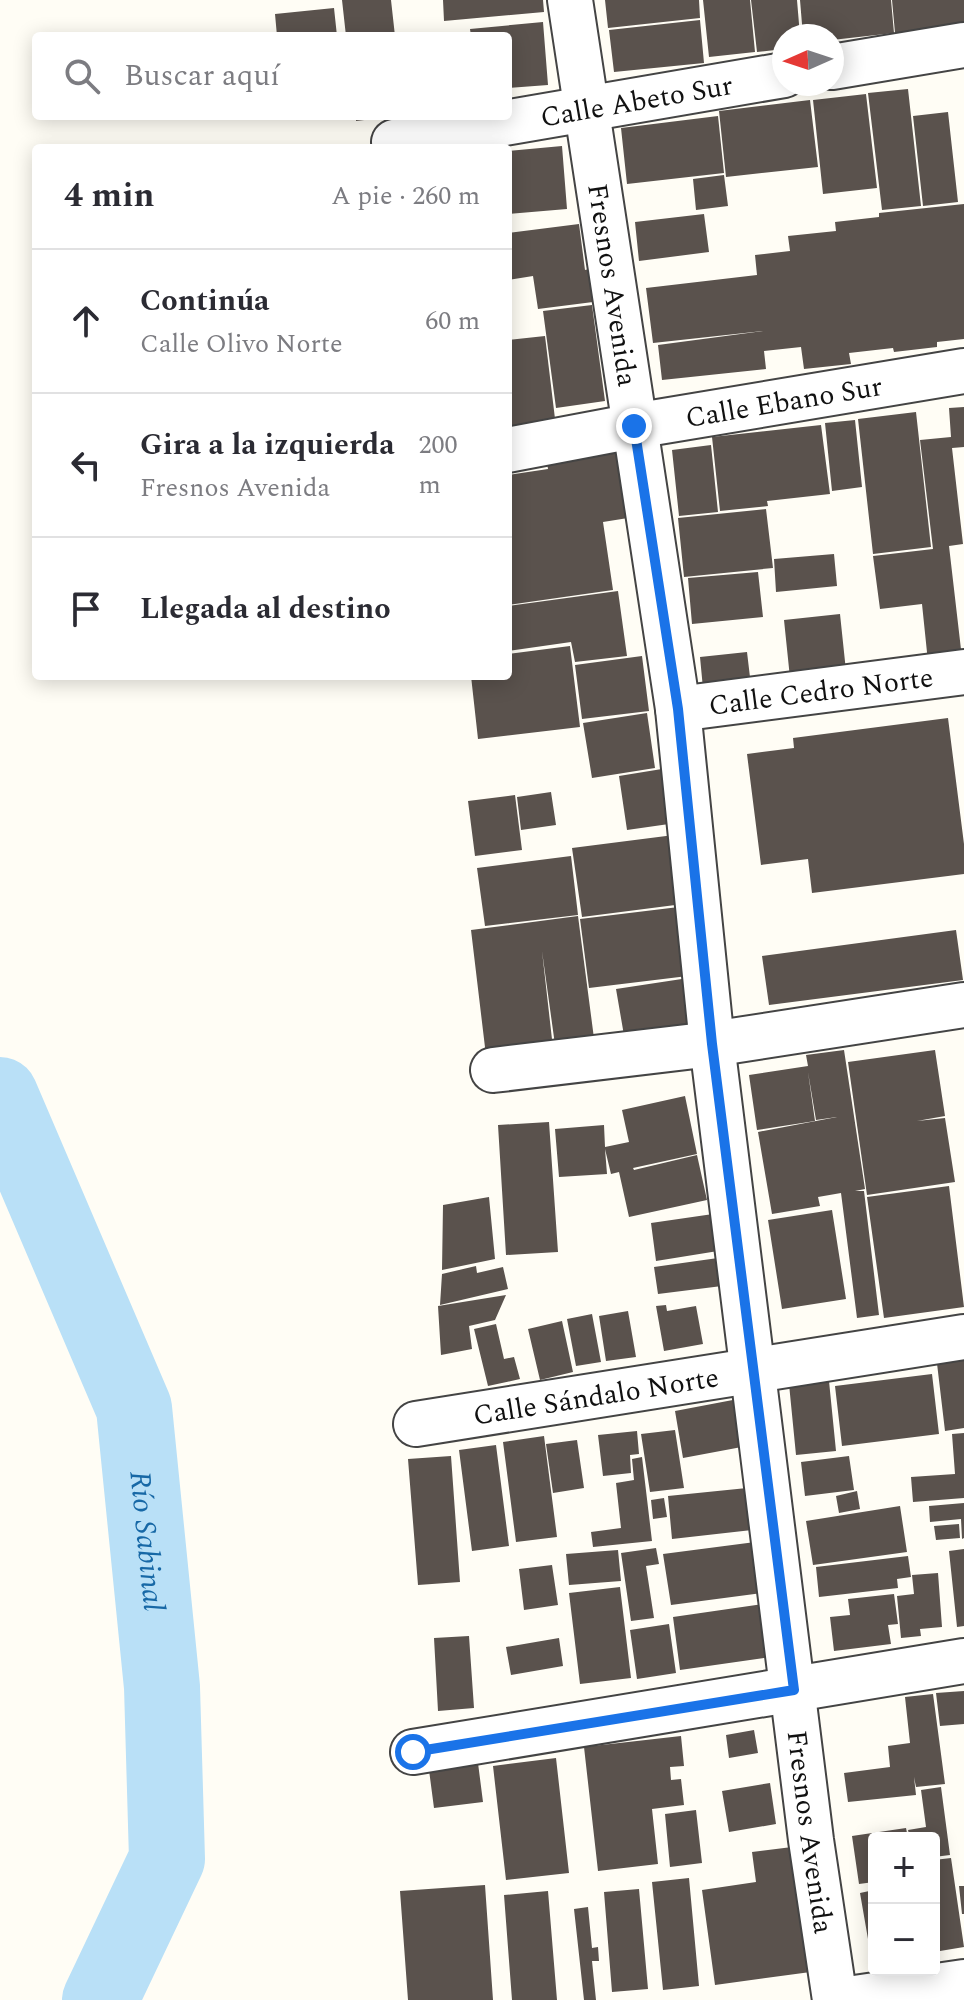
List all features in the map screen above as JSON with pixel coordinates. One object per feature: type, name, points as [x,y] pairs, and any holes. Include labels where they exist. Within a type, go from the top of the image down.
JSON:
[{"type":"street","name":"Fresnos Avenida","points":[[570,0],[584,108],[678,709],[712,1044],[811,1840],[835,2000]]},
{"type":"street","points":[[844,65],[964,45]]},
{"type":"street","name":"Calle Abeto Sur","points":[[394,142],[772,77]]},
{"type":"street","name":"Calle Ebano Sur","points":[[512,449],[964,371]]},
{"type":"street","name":"Calle Cedro Norte","points":[[678,709],[964,672]]},
{"type":"street","points":[[493,1070],[712,1044],[964,1005]]},
{"type":"street","name":"Calle Sándalo Norte","points":[[416,1424],[964,1337]]},
{"type":"street","points":[[413,1752],[964,1661]]},
{"type":"street","points":[[841,2000],[964,1982]]},
{"type":"building","points":[[342,0],[391,0],[395,32],[346,32]]},
{"type":"building","points":[[443,0],[543,0],[544,12],[444,21]]},
{"type":"building","points":[[605,0],[699,0],[700,18],[608,28]]},
{"type":"building","points":[[703,0],[750,0],[755,52],[709,57]]},
{"type":"building","points":[[751,0],[797,0],[799,24],[772,24],[772,50],[757,52]]},
{"type":"building","points":[[800,0],[891,0],[894,33],[844,39],[844,24],[802,24]]},
{"type":"building","points":[[892,0],[964,0],[964,26],[895,33]]},
{"type":"building","points":[[334,8],[337,32],[277,32],[275,14]]},
{"type":"building","points":[[700,20],[704,63],[614,72],[609,30]]},
{"type":"building","points":[[543,22],[548,85],[512,88],[512,32],[470,32],[470,29]]},
{"type":"building","points":[[908,89],[921,206],[882,210],[868,93]]},
{"type":"building","points":[[866,94],[877,188],[823,194],[813,100]]},
{"type":"building","points":[[810,100],[818,167],[726,177],[719,111]]},
{"type":"building","points":[[948,112],[958,202],[923,206],[913,116]]},
{"type":"building","points":[[718,116],[724,173],[627,184],[621,128]]},
{"type":"building","points":[[562,146],[567,209],[512,214],[512,151]]},
{"type":"building","points":[[724,175],[728,206],[696,210],[693,179]]},
{"type":"building","points":[[964,204],[964,339],[937,342],[937,347],[849,353],[851,364],[804,369],[801,347],[764,351],[766,369],[662,380],[658,345],[763,331],[653,343],[646,288],[757,275],[755,255],[790,251],[788,236],[836,231],[835,222],[879,217],[879,213]]},
{"type":"building","points":[[704,214],[709,252],[639,261],[635,222]]},
{"type":"building","points":[[579,224],[593,302],[538,309],[533,276],[512,279],[512,232]]},
{"type":"building","points":[[592,305],[605,401],[556,408],[543,311]]},
{"type":"building","points":[[545,336],[556,427],[512,432],[512,340]]},
{"type":"building","points":[[964,407],[964,447],[952,448],[963,544],[949,546],[962,658],[928,662],[922,604],[880,609],[873,556],[933,549],[920,440],[951,437],[949,408]]},
{"type":"building","points":[[916,412],[931,547],[873,554],[858,419]]},
{"type":"building","points":[[855,420],[862,487],[832,491],[825,423]]},
{"type":"building","points":[[821,425],[830,494],[767,501],[768,506],[720,511],[712,437]]},
{"type":"building","points":[[711,445],[718,512],[679,516],[672,450]]},
{"type":"building","points":[[618,453],[628,518],[603,522],[613,590],[512,604],[512,474],[548,469],[547,463]]},
{"type":"building","points":[[766,509],[773,568],[684,577],[678,518]]},
{"type":"building","points":[[834,554],[837,586],[776,592],[774,559]]},
{"type":"building","points":[[758,572],[763,617],[692,624],[688,578]]},
{"type":"building","points":[[618,591],[627,656],[575,662],[571,642],[512,650],[512,605]]},
{"type":"building","points":[[840,614],[846,671],[790,678],[784,620]]},
{"type":"building","points":[[570,646],[580,727],[478,739],[471,680],[512,680],[512,653]]},
{"type":"building","points":[[747,652],[752,694],[704,699],[700,657]]},
{"type":"building","points":[[642,656],[649,711],[582,719],[575,665]]},
{"type":"building","points":[[647,713],[655,768],[592,778],[583,723]]},
{"type":"building","points":[[948,718],[964,844],[964,874],[812,893],[808,859],[761,865],[747,754],[794,748],[793,738]]},
{"type":"building","points":[[668,768],[676,823],[627,830],[619,776]]},
{"type":"building","points":[[551,792],[556,825],[521,830],[517,797]]},
{"type":"building","points":[[515,795],[522,850],[475,856],[468,801]]},
{"type":"building","points":[[674,835],[683,904],[582,917],[572,848]]},
{"type":"building","points":[[571,856],[578,915],[485,926],[477,868]]},
{"type":"building","points":[[687,906],[696,975],[589,988],[580,919]]},
{"type":"building","points":[[578,916],[595,1046],[556,1052],[542,951],[554,1057],[487,1064],[471,930]]},
{"type":"building","points":[[956,930],[963,980],[769,1005],[762,956]]},
{"type":"building","points":[[695,977],[704,1035],[626,1047],[616,989]]},
{"type":"building","points":[[844,1050],[865,1189],[855,1191],[864,1191],[879,1315],[857,1318],[841,1193],[818,1197],[820,1206],[772,1214],[758,1132],[837,1117],[816,1120],[808,1072],[815,1121],[757,1130],[749,1075],[808,1066],[806,1055]]},
{"type":"building","points":[[935,1050],[945,1116],[917,1121],[945,1118],[955,1182],[867,1195],[848,1062]]},
{"type":"building","points":[[685,1096],[697,1154],[633,1168],[697,1155],[707,1200],[629,1217],[619,1172],[611,1174],[605,1149],[607,1174],[559,1177],[555,1129],[604,1125],[605,1147],[629,1142],[622,1110]]},
{"type":"building","points":[[549,1122],[558,1252],[506,1255],[498,1125]]},
{"type":"building","points":[[949,1186],[964,1307],[884,1318],[867,1197]]},
{"type":"building","points":[[489,1197],[495,1259],[442,1270],[443,1205]]},
{"type":"building","points":[[832,1210],[846,1299],[782,1309],[768,1220]]},
{"type":"building","points":[[713,1214],[718,1251],[656,1261],[651,1223]]},
{"type":"building","points":[[718,1258],[722,1286],[658,1294],[654,1267]]},
{"type":"building","points":[[476,1266],[477,1273],[503,1267],[508,1289],[440,1305],[442,1274]]},
{"type":"building","points":[[506,1295],[495,1320],[469,1326],[472,1349],[441,1355],[438,1306]]},
{"type":"building","points":[[666,1305],[667,1311],[696,1306],[703,1344],[664,1351],[656,1306]]},
{"type":"building","points":[[628,1311],[636,1357],[606,1361],[599,1316]]},
{"type":"building","points":[[592,1314],[601,1362],[576,1366],[567,1319]]},
{"type":"building","points":[[562,1321],[573,1372],[540,1380],[528,1329]]},
{"type":"building","points":[[496,1324],[504,1359],[514,1357],[520,1379],[488,1386],[474,1329]]},
{"type":"building","points":[[964,1352],[964,1428],[945,1431],[936,1355]]},
{"type":"building","points":[[932,1374],[939,1434],[842,1446],[835,1386]]},
{"type":"building","points":[[829,1381],[836,1451],[796,1455],[789,1384]]},
{"type":"building","points":[[738,1399],[747,1446],[683,1458],[675,1411]]},
{"type":"building","points":[[675,1430],[684,1488],[650,1492],[641,1434]]},
{"type":"building","points":[[637,1431],[639,1454],[630,1455],[631,1473],[603,1476],[598,1435]]},
{"type":"building","points":[[964,1433],[964,1498],[913,1502],[911,1477],[955,1474],[952,1434]]},
{"type":"building","points":[[544,1436],[557,1537],[516,1542],[503,1442]]},
{"type":"building","points":[[577,1440],[584,1488],[553,1493],[546,1444]]},
{"type":"building","points":[[496,1445],[509,1546],[472,1551],[459,1450]]},
{"type":"building","points":[[451,1456],[460,1582],[418,1585],[408,1459]]},
{"type":"building","points":[[849,1456],[854,1490],[805,1496],[801,1462]]},
{"type":"building","points":[[642,1457],[652,1541],[593,1547],[591,1532],[621,1528],[616,1483],[634,1480],[632,1459]]},
{"type":"building","points":[[747,1488],[752,1530],[672,1539],[668,1496]]},
{"type":"building","points":[[857,1491],[860,1509],[839,1513],[836,1496]]},
{"type":"building","points":[[664,1498],[667,1517],[653,1519],[651,1500]]},
{"type":"building","points":[[964,1503],[964,1538],[961,1519],[930,1522],[929,1506]]},
{"type":"building","points":[[900,1506],[907,1552],[813,1565],[806,1521]]},
{"type":"building","points":[[959,1524],[960,1538],[936,1540],[934,1526]]},
{"type":"building","points":[[763,1541],[769,1592],[671,1605],[663,1554]]},
{"type":"building","points":[[656,1548],[659,1564],[646,1566],[654,1618],[631,1621],[621,1553]]},
{"type":"building","points":[[964,1549],[964,1626],[957,1627],[949,1551]]},
{"type":"building","points":[[618,1550],[621,1581],[569,1585],[566,1554]]},
{"type":"building","points":[[908,1556],[911,1577],[897,1579],[898,1588],[819,1597],[816,1567]]},
{"type":"building","points":[[552,1565],[558,1605],[524,1610],[519,1569]]},
{"type":"building","points":[[938,1573],[942,1627],[920,1629],[921,1636],[901,1638],[897,1596],[914,1594],[912,1575]]},
{"type":"building","points":[[620,1587],[631,1678],[580,1684],[569,1593]]},
{"type":"building","points":[[894,1594],[898,1624],[888,1625],[891,1644],[834,1651],[830,1617],[850,1615],[848,1599]]},
{"type":"building","points":[[763,1604],[771,1657],[680,1670],[673,1617]]},
{"type":"building","points":[[669,1624],[676,1673],[637,1679],[630,1630]]},
{"type":"building","points":[[469,1636],[474,1708],[438,1711],[434,1638]]},
{"type":"building","points":[[559,1638],[563,1666],[511,1675],[506,1647]]},
{"type":"building","points":[[964,1691],[964,1724],[940,1726],[936,1693]]},
{"type":"building","points":[[933,1694],[945,1784],[916,1787],[914,1777],[916,1795],[848,1802],[844,1773],[890,1767],[888,1746],[910,1743],[905,1697]]},
{"type":"building","points":[[754,1730],[758,1753],[729,1758],[726,1735]]},
{"type":"building","points":[[681,1736],[684,1766],[670,1767],[671,1780],[681,1779],[684,1805],[652,1809],[658,1864],[598,1871],[584,1747]]},
{"type":"building","points":[[556,1758],[569,1873],[506,1880],[493,1766]]},
{"type":"building","points":[[478,1763],[483,1802],[434,1808],[429,1770]]},
{"type":"building","points":[[770,1783],[776,1824],[729,1832],[722,1791]]},
{"type":"building","points":[[941,1787],[950,1855],[940,1856],[940,1832],[908,1832],[926,1827],[921,1790]]},
{"type":"building","points":[[696,1810],[702,1863],[670,1867],[665,1814]]},
{"type":"building","points":[[906,1828],[907,1832],[879,1832]]},
{"type":"building","points":[[868,1834],[868,1883],[859,1884],[852,1836]]},
{"type":"building","points":[[800,1846],[818,1971],[715,1985],[702,1890],[756,1882],[752,1852]]},
{"type":"building","points":[[951,1858],[964,1947],[940,1951],[940,1904],[940,1859]]},
{"type":"building","points":[[689,1878],[699,1986],[663,1990],[652,1882]]},
{"type":"building","points":[[485,1885],[493,2000],[408,2000],[400,1891]]},
{"type":"building","points":[[959,1886],[964,1886],[964,1914],[962,1914]]},
{"type":"building","points":[[639,1889],[648,1989],[612,1992],[604,1892]]},
{"type":"building","points":[[548,1891],[557,2000],[512,2000],[504,1895]]},
{"type":"building","points":[[868,1891],[868,1939],[860,1893]]},
{"type":"building","points":[[588,1907],[592,1948],[598,1947],[599,1961],[592,1961],[596,2000],[584,2000],[574,1909]]},
{"type":"waterway","name":"Río Sabinal","points":[[0,1095],[134,1408],[162,1687],[167,1859],[100,2000]]},
{"type":"route","points":[[413,1752],[794,1690],[712,1044],[678,709],[634,426]]}]
